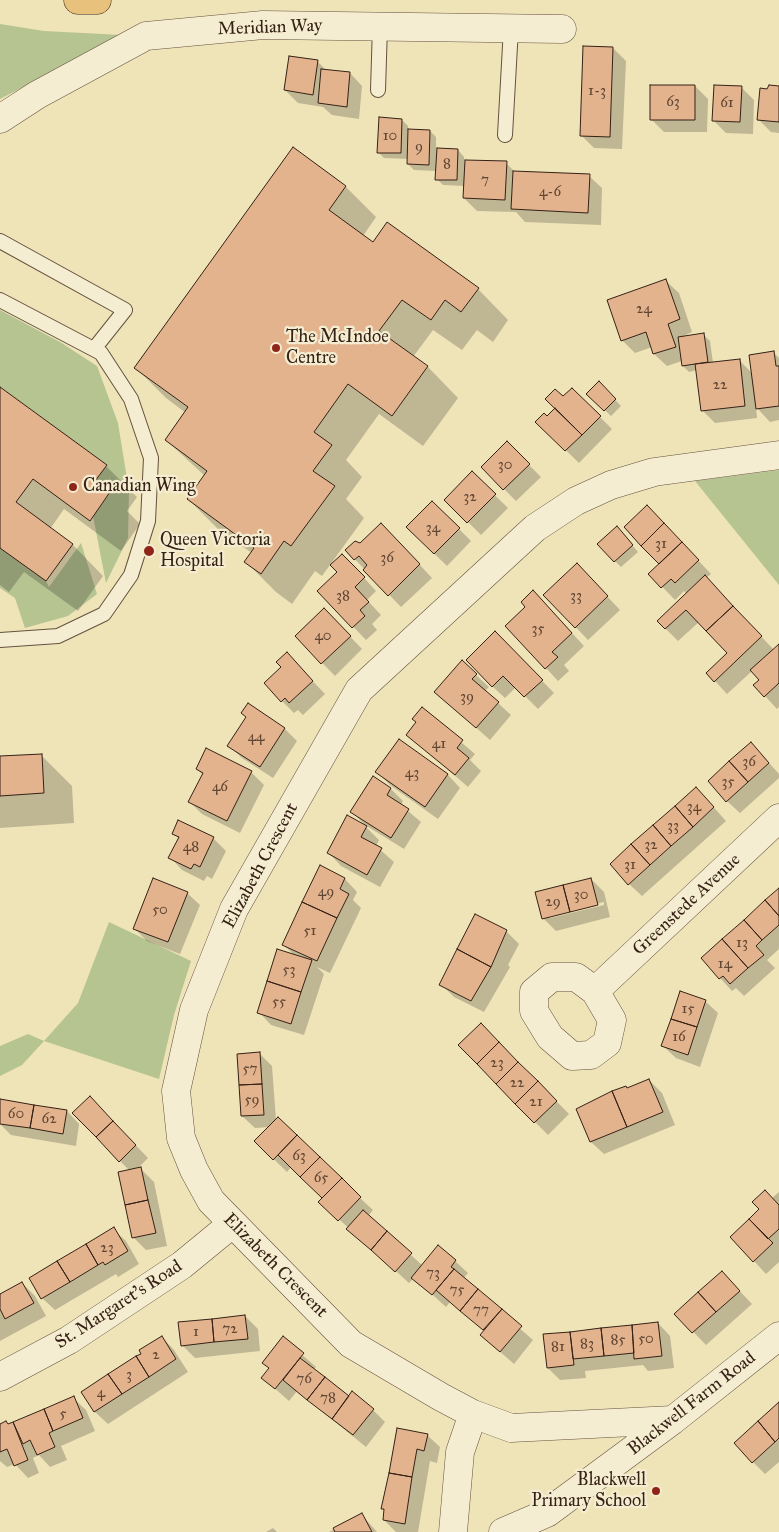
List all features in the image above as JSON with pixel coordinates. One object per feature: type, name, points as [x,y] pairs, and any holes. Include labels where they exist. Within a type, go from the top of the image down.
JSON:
[{"type":"main road","points":[[78,0],[97,0]]},
{"type":"street","name":"Meridian Way","points":[[0,118],[37,95],[146,36],[263,24],[562,29]]},
{"type":"street","name":"Elizabeth Crescent","points":[[674,1420],[511,1428],[473,1414],[351,1344],[211,1201],[194,1170],[181,1138],[176,1091],[194,1010],[234,909],[359,690],[535,528],[576,501],[611,485],[654,472],[779,454]]},
{"type":"street","name":"Greenstede Avenue","points":[[596,992],[779,818]]},
{"type":"street","name":"St. Margaret's Road","points":[[0,1377],[77,1335],[182,1265],[232,1224]]},
{"type":"street","name":"Blackwell Farm Road","points":[[503,1532],[547,1513],[674,1420],[779,1336]]},
{"type":"street","points":[[453,1532],[460,1452],[473,1414]]},
{"type":"lane","points":[[378,90],[380,26]]},
{"type":"lane","points":[[505,135],[511,28]]},
{"type":"lane","points":[[0,241],[125,310],[94,349]]},
{"type":"lane","points":[[0,300],[101,353],[131,399],[151,458],[148,521],[131,575],[104,614],[58,636],[0,640]]},
{"type":"green space","points":[[0,24],[44,31],[122,35],[0,99]]},
{"type":"green space","points":[[0,310],[60,342],[97,366],[118,423],[129,491],[128,538],[106,583],[93,516],[110,493],[95,481],[107,465],[0,387]]},
{"type":"green space","points":[[779,470],[779,585],[695,481]]},
{"type":"green space","points":[[81,543],[97,594],[68,616],[25,628],[15,598],[0,588],[0,548],[46,581],[49,587]]},
{"type":"green space","points":[[109,922],[191,961],[174,1015],[159,1079],[44,1041],[78,1003]]},
{"type":"green space","points":[[28,1034],[44,1041],[22,1065],[0,1076],[0,1046]]},
{"type":"building","points":[[583,46],[613,47],[610,137],[580,136]]},
{"type":"building","points":[[289,56],[318,60],[313,95],[284,90]]},
{"type":"building","points":[[321,69],[350,72],[347,107],[318,103]]},
{"type":"building","points":[[650,85],[695,85],[695,120],[650,120]]},
{"type":"building","points":[[714,85],[742,86],[740,122],[712,121]]},
{"type":"building","points":[[769,85],[779,86],[779,122],[757,120],[760,88],[767,89]]},
{"type":"building","points":[[379,117],[402,119],[401,153],[377,153]]},
{"type":"building","points":[[408,129],[430,130],[429,165],[407,164]]},
{"type":"building","name":"The McIndoe Centre","points":[[293,147],[346,186],[329,210],[373,242],[387,222],[479,288],[461,312],[445,300],[431,320],[402,300],[379,331],[428,366],[392,416],[348,384],[314,432],[332,445],[313,471],[335,486],[291,546],[284,541],[261,574],[244,562],[254,548],[187,499],[207,471],[165,440],[188,407],[134,368]]},
{"type":"building","points":[[437,148],[458,149],[457,180],[435,180]]},
{"type":"building","points":[[465,160],[507,161],[505,200],[463,198]]},
{"type":"building","points":[[513,171],[590,174],[588,213],[511,209]]},
{"type":"building","points":[[666,279],[680,319],[668,324],[676,347],[653,354],[646,332],[621,341],[607,300]]},
{"type":"building","points":[[704,333],[708,362],[682,366],[678,337]]},
{"type":"building","points":[[774,351],[776,366],[779,366],[779,406],[756,409],[749,355]]},
{"type":"building","points":[[740,359],[745,406],[701,411],[695,364]]},
{"type":"building","points":[[599,381],[616,399],[604,411],[586,394]]},
{"type":"building","name":"Canadian Wing","points":[[0,387],[107,465],[95,481],[110,492],[90,521],[33,479],[16,502],[73,544],[46,581],[0,548]]},
{"type":"building","points":[[572,388],[601,416],[582,435],[545,399],[555,389],[563,396]]},
{"type":"building","points":[[555,408],[582,435],[565,451],[535,422],[544,413],[547,416]]},
{"type":"building","points":[[507,441],[530,464],[503,490],[481,467]]},
{"type":"building","points":[[472,471],[496,494],[467,523],[444,500]]},
{"type":"building","points":[[432,501],[460,528],[434,554],[406,527]]},
{"type":"building","points":[[647,505],[664,523],[641,546],[624,527]]},
{"type":"building","points":[[381,523],[420,564],[388,596],[363,570],[367,565],[359,556],[354,560],[345,550],[355,541],[360,543]]},
{"type":"building","points":[[664,523],[682,542],[659,564],[641,546]]},
{"type":"building","points":[[617,526],[633,545],[614,562],[597,544]]},
{"type":"building","points":[[682,542],[699,560],[675,583],[671,579],[661,588],[648,574]]},
{"type":"building","points":[[342,554],[365,577],[355,587],[369,602],[360,610],[365,616],[352,628],[317,591],[337,572],[330,565]]},
{"type":"building","points":[[577,563],[608,596],[575,628],[543,595]]},
{"type":"building","points":[[705,575],[733,606],[706,631],[686,610],[665,629],[657,621]]},
{"type":"building","points":[[533,590],[572,633],[552,652],[558,657],[545,669],[505,626],[525,607],[521,602]]},
{"type":"building","points":[[733,606],[762,636],[714,682],[706,673],[727,653],[706,631]]},
{"type":"building","points":[[324,608],[351,636],[321,664],[295,636]]},
{"type":"building","points":[[495,631],[543,680],[524,697],[503,676],[492,687],[466,660]]},
{"type":"building","points":[[779,644],[779,683],[764,697],[753,685],[759,680],[750,670]]},
{"type":"building","points":[[287,652],[313,681],[289,703],[285,698],[281,702],[264,683],[281,667],[276,662]]},
{"type":"building","points":[[462,660],[477,674],[472,679],[499,702],[476,728],[434,692]]},
{"type":"building","points":[[248,703],[285,728],[260,767],[227,746],[246,717],[241,713]]},
{"type":"building","points":[[422,707],[463,740],[457,748],[469,758],[455,775],[406,735],[416,722],[412,719]]},
{"type":"building","points":[[399,739],[448,774],[425,807],[375,772]]},
{"type":"building","points":[[751,742],[769,763],[748,782],[729,761]]},
{"type":"building","points":[[206,748],[252,771],[227,821],[188,802],[203,773],[196,769]]},
{"type":"building","points":[[42,754],[44,793],[0,796],[0,756]]},
{"type":"building","points":[[729,761],[748,782],[726,802],[708,781]]},
{"type":"building","points":[[373,776],[391,788],[387,795],[409,809],[391,838],[350,812]]},
{"type":"building","points":[[696,787],[714,807],[693,827],[675,806]]},
{"type":"building","points":[[675,806],[693,827],[671,846],[653,825]]},
{"type":"building","points":[[347,815],[367,826],[361,837],[382,848],[367,875],[327,853]]},
{"type":"building","points":[[178,820],[214,837],[200,867],[194,864],[191,869],[168,858],[179,837],[172,834]]},
{"type":"building","points":[[653,825],[671,846],[650,865],[631,844]]},
{"type":"building","points":[[631,844],[650,865],[628,885],[610,864]]},
{"type":"building","points":[[320,865],[345,878],[340,889],[349,894],[337,918],[302,902]]},
{"type":"building","points":[[153,878],[188,892],[168,942],[133,929]]},
{"type":"building","points":[[591,878],[598,905],[570,912],[563,885]]},
{"type":"building","points":[[563,885],[570,912],[542,919],[535,892]]},
{"type":"building","points":[[779,888],[779,916],[765,900]]},
{"type":"building","points":[[765,900],[779,916],[779,925],[762,940],[744,920]]},
{"type":"building","points":[[302,902],[337,918],[317,961],[282,945]]},
{"type":"building","points":[[475,914],[507,930],[491,967],[457,949]]},
{"type":"building","points":[[744,920],[762,940],[756,946],[764,955],[748,968],[722,939]]},
{"type":"building","points":[[722,939],[748,968],[730,984],[723,976],[719,979],[701,958]]},
{"type":"building","points":[[277,949],[312,960],[301,992],[267,981]]},
{"type":"building","points":[[457,949],[491,967],[471,1001],[439,985]]},
{"type":"building","points":[[267,981],[301,992],[291,1024],[257,1013]]},
{"type":"building","points":[[680,991],[706,1000],[697,1027],[671,1019]]},
{"type":"building","points":[[671,1019],[697,1027],[688,1055],[661,1046]]},
{"type":"building","points":[[481,1023],[499,1042],[477,1064],[458,1045]]},
{"type":"building","points":[[499,1042],[518,1062],[496,1084],[477,1064]]},
{"type":"building","points":[[260,1052],[262,1084],[239,1085],[237,1054]]},
{"type":"building","points":[[518,1062],[538,1081],[515,1104],[496,1084]]},
{"type":"building","points":[[649,1079],[663,1112],[627,1127],[612,1091],[626,1086],[627,1088]]},
{"type":"building","points":[[538,1081],[557,1101],[534,1123],[515,1104]]},
{"type":"building","points":[[262,1084],[264,1115],[241,1116],[239,1085]]},
{"type":"building","points":[[612,1091],[627,1127],[590,1142],[576,1109]]},
{"type":"building","points":[[90,1096],[113,1121],[96,1137],[72,1113]]},
{"type":"building","points":[[0,1099],[34,1105],[30,1128],[0,1124]]},
{"type":"building","points":[[34,1105],[67,1110],[63,1134],[30,1128]]},
{"type":"building","points":[[278,1117],[297,1135],[273,1160],[254,1141]]},
{"type":"building","points":[[113,1121],[136,1145],[119,1162],[96,1137]]},
{"type":"building","points":[[297,1135],[320,1157],[300,1177],[278,1155]]},
{"type":"building","points":[[320,1157],[342,1178],[322,1198],[300,1177]]},
{"type":"building","points":[[141,1167],[148,1200],[125,1205],[118,1172]]},
{"type":"building","points":[[342,1178],[361,1197],[338,1221],[318,1202]]},
{"type":"building","points":[[765,1190],[779,1205],[779,1229],[768,1239],[749,1219],[759,1209],[752,1202]]},
{"type":"building","points":[[148,1200],[156,1233],[132,1238],[125,1205]]},
{"type":"building","points":[[363,1210],[387,1231],[371,1250],[346,1229]]},
{"type":"building","points":[[749,1219],[773,1243],[753,1262],[730,1237]]},
{"type":"building","points":[[114,1227],[128,1251],[105,1265],[103,1262],[98,1265],[86,1244]]},
{"type":"building","points":[[387,1231],[412,1253],[395,1272],[371,1250]]},
{"type":"building","points":[[86,1244],[98,1265],[70,1282],[57,1261]]},
{"type":"building","points":[[438,1245],[456,1260],[451,1267],[454,1269],[432,1295],[411,1278]]},
{"type":"building","points":[[57,1261],[70,1282],[41,1299],[29,1278]]},
{"type":"building","points":[[454,1269],[478,1289],[460,1311],[436,1290]]},
{"type":"building","points":[[722,1271],[740,1291],[716,1312],[698,1292]]},
{"type":"building","points":[[22,1282],[34,1303],[5,1319],[0,1309],[0,1294]]},
{"type":"building","points":[[478,1289],[502,1309],[483,1330],[460,1311]]},
{"type":"building","points":[[698,1292],[716,1312],[692,1333],[674,1314]]},
{"type":"building","points":[[502,1309],[522,1326],[500,1352],[480,1335]]},
{"type":"building","points":[[245,1315],[248,1339],[214,1342],[212,1319]]},
{"type":"building","points":[[212,1319],[214,1342],[181,1346],[178,1322]]},
{"type":"building","points":[[658,1322],[662,1356],[634,1359],[632,1325]]},
{"type":"building","points":[[632,1325],[634,1353],[604,1356],[601,1328]]},
{"type":"building","points":[[601,1328],[604,1356],[573,1359],[570,1332]]},
{"type":"building","points":[[570,1332],[574,1365],[547,1368],[543,1334]]},
{"type":"building","points":[[162,1336],[176,1359],[149,1377],[136,1356],[141,1354],[139,1350]]},
{"type":"building","points":[[283,1336],[304,1353],[275,1389],[261,1378],[269,1368],[262,1363]]},
{"type":"building","points":[[136,1356],[149,1377],[122,1394],[108,1374]]},
{"type":"building","points":[[300,1358],[325,1377],[307,1400],[283,1380]]},
{"type":"building","points":[[108,1374],[122,1394],[94,1412],[81,1392]]},
{"type":"building","points":[[325,1377],[349,1396],[332,1419],[307,1400]]},
{"type":"building","points":[[352,1391],[374,1409],[353,1435],[332,1419]]},
{"type":"building","points":[[74,1396],[83,1418],[53,1431],[44,1409]]},
{"type":"building","points":[[779,1402],[779,1438],[775,1442],[758,1421]]},
{"type":"building","points":[[44,1409],[53,1431],[49,1433],[55,1447],[37,1455],[30,1440],[23,1444],[13,1422]]},
{"type":"building","points":[[6,1421],[8,1424],[13,1422],[28,1460],[14,1466],[7,1449],[0,1452],[0,1424]]},
{"type":"building","points":[[758,1421],[775,1442],[752,1463],[734,1443]]},
{"type":"building","points":[[397,1428],[428,1434],[424,1451],[417,1449],[412,1477],[389,1473]]},
{"type":"building","points":[[389,1473],[412,1477],[405,1524],[383,1520],[384,1509],[381,1509]]},
{"type":"building","points":[[362,1513],[372,1532],[335,1532],[333,1528]]},
{"type":"place","name":"The McIndoe Centre","points":[[276,348]]},
{"type":"place","name":"Canadian Wing","points":[[73,487]]},
{"type":"place","name":"Queen Victoria Hospital","points":[[149,551]]},
{"type":"place","name":"Blackwell Primary School","points":[[656,1491]]}]
